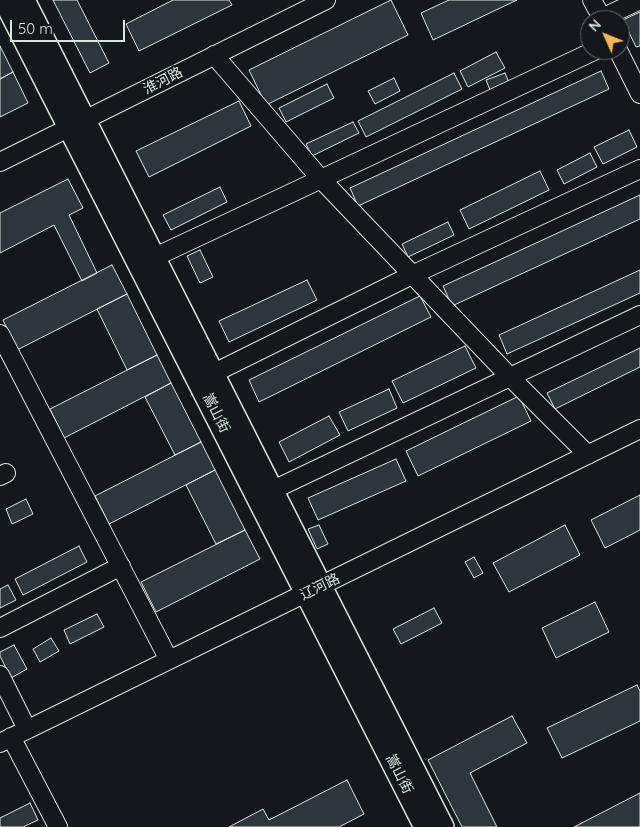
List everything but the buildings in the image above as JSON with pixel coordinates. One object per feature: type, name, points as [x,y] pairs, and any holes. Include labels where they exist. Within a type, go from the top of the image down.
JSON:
[{"type":"main road","name":"嵩山街","points":[[4,0],[155,256],[273,490],[314,590],[425,827]]},
{"type":"main road","name":"嵩山街","points":[[24,0],[78,124],[314,590],[443,827]]},
{"type":"street","name":"淮河路","points":[[0,162],[326,0]]},
{"type":"street","points":[[620,10],[640,0]]},
{"type":"street","points":[[214,55],[320,178],[510,377],[588,455]]},
{"type":"street","points":[[155,256],[580,57]]},
{"type":"street","points":[[623,60],[640,94]]},
{"type":"street","points":[[214,373],[412,275],[640,169]]},
{"type":"street","points":[[273,490],[640,315]]},
{"type":"street","points":[[0,334],[169,660]]},
{"type":"street","name":"辽河路","points":[[5,740],[640,429]]},
{"type":"street","points":[[0,628],[121,566]]},
{"type":"street","points":[[0,675],[27,729]]},
{"type":"street","points":[[5,740],[58,827]]}]
